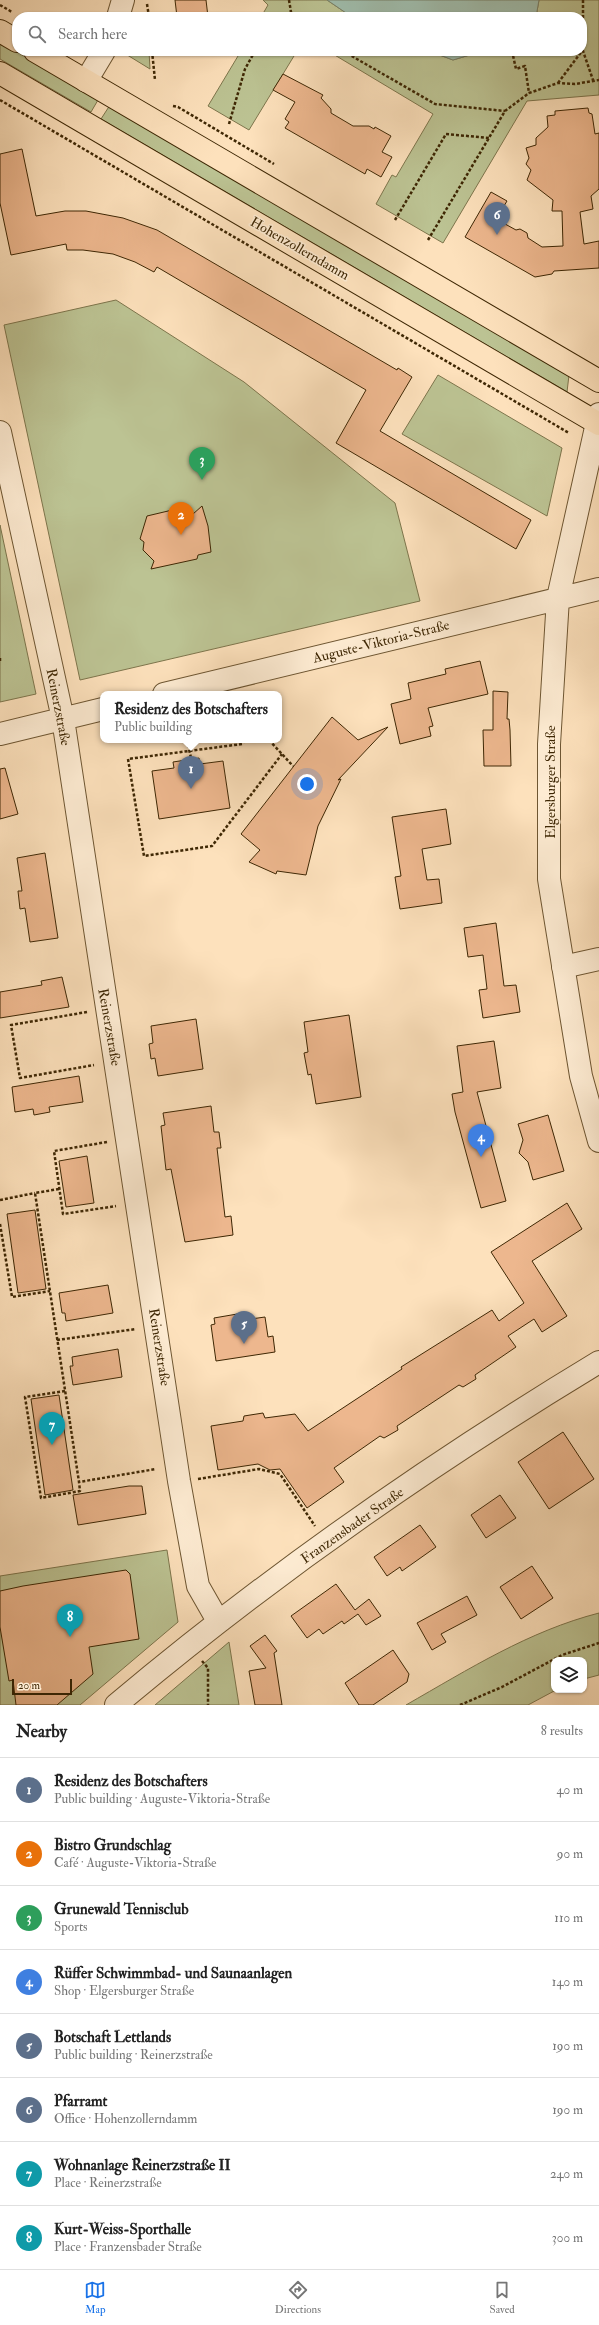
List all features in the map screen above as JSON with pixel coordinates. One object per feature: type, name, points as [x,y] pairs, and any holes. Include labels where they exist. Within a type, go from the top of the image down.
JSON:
[{"type":"main road","points":[[0,31],[12,38]]},
{"type":"main road","points":[[44,56],[599,381]]},
{"type":"main road","name":"Hohenzollerndamm","points":[[0,73],[598,420]]},
{"type":"street","points":[[119,12],[123,0]]},
{"type":"street","points":[[86,81],[101,56]]},
{"type":"street","name":"Elgersburger Straße","points":[[598,420],[558,598],[549,744],[550,879],[581,1076],[599,1141]]},
{"type":"street","name":"Reinerzstraße","points":[[0,432],[63,719],[179,1481],[198,1586],[218,1621]]},
{"type":"street","name":"Auguste-Viktoria-Straße","points":[[176,691],[599,588]]},
{"type":"street","points":[[0,734],[100,710]]},
{"type":"street","points":[[563,967],[599,959]]},
{"type":"street","name":"Franzensbader Straße","points":[[116,1705],[218,1621],[424,1474],[599,1362]]},
{"type":"path","points":[[289,0],[291,12]]},
{"type":"path","points":[[583,0],[583,12]]},
{"type":"path","points":[[147,4],[148,12]]},
{"type":"path","points":[[153,56],[155,80]]},
{"type":"path","points":[[229,124],[245,69],[252,56]]},
{"type":"path","points":[[352,56],[435,104],[505,111]]},
{"type":"path","points":[[513,56],[516,69],[525,66],[529,93]]},
{"type":"path","points":[[558,83],[579,56]]},
{"type":"path","points":[[585,56],[593,80]]},
{"type":"path","points":[[428,240],[505,111],[529,93],[558,83],[575,84],[599,80]]},
{"type":"path","points":[[0,100],[561,429]]},
{"type":"path","points":[[395,220],[446,134],[489,138]]},
{"type":"path","points":[[0,658],[0,663]]},
{"type":"path","points":[[188,743],[191,758]]},
{"type":"path","points":[[243,743],[128,759],[144,856],[212,846],[282,754]]},
{"type":"path","points":[[272,743],[293,766]]},
{"type":"path","points":[[88,1012],[10,1025],[20,1078],[97,1065]]},
{"type":"path","points":[[108,1142],[54,1151],[59,1189],[63,1214],[118,1206]]},
{"type":"path","points":[[0,1200],[59,1189]]},
{"type":"path","points":[[35,1193],[79,1482],[80,1491],[41,1498],[25,1397],[65,1391]]},
{"type":"path","points":[[0,1224],[12,1297],[50,1291]]},
{"type":"path","points":[[57,1340],[136,1328]]},
{"type":"path","points":[[79,1482],[158,1469]]},
{"type":"path","points":[[197,1479],[259,1469],[280,1474],[315,1526]]},
{"type":"path","points":[[460,1705],[502,1687],[562,1655],[599,1642]]},
{"type":"path","points":[[202,1660],[208,1668],[208,1705]]},
{"type":"green space","points":[[263,0],[327,0],[345,12],[264,12],[268,5]]},
{"type":"green space","points":[[539,0],[599,0],[599,95],[527,101],[443,243],[376,204],[392,175],[396,177],[433,114],[336,56],[442,56],[453,60],[466,56],[587,56],[587,12],[537,12]]},
{"type":"green space","points":[[0,42],[12,49],[12,56],[24,56],[98,100],[91,112],[0,59]]},
{"type":"green space","points":[[129,56],[149,56],[150,69]]},
{"type":"green space","points":[[238,56],[294,56],[249,130],[208,106]]},
{"type":"green space","points":[[110,105],[569,375],[567,392],[101,119]]},
{"type":"green space","points":[[116,300],[244,382],[395,503],[420,601],[80,680],[4,325]]},
{"type":"green space","points":[[438,375],[562,448],[547,516],[402,434]]},
{"type":"green space","points":[[0,525],[36,694],[0,702]]},
{"type":"green space","points":[[167,1550],[178,1622],[80,1705],[0,1705],[0,1576]]},
{"type":"green space","points":[[599,1613],[599,1675],[587,1678],[587,1657],[551,1657],[551,1693],[528,1705],[406,1705],[500,1652],[548,1630]]},
{"type":"green space","points":[[229,1642],[239,1705],[155,1705]]},
{"type":"shaded area","points":[[327,0],[539,0],[537,12],[345,12]]},
{"type":"shaded area","points":[[442,56],[466,56],[453,60]]},
{"type":"building","points":[[175,0],[206,0],[207,12],[176,12]]},
{"type":"building","points":[[283,74],[323,95],[321,98],[331,109],[331,113],[353,126],[369,126],[374,129],[375,127],[391,136],[382,152],[392,157],[381,177],[367,169],[365,174],[285,128],[289,122],[285,119],[295,102],[273,90]]},
{"type":"building","points":[[588,108],[589,113],[592,114],[595,134],[599,133],[599,189],[591,196],[593,209],[580,212],[584,244],[599,241],[599,268],[554,271],[552,274],[535,277],[465,237],[491,192],[507,201],[496,219],[516,230],[520,229],[527,233],[528,238],[542,247],[563,246],[562,211],[552,211],[553,200],[527,180],[531,170],[526,164],[529,158],[526,148],[536,145],[536,138],[548,127],[547,116],[555,115],[555,111]]},
{"type":"building","points":[[22,149],[36,216],[65,211],[86,211],[123,218],[157,230],[397,370],[398,368],[412,377],[380,431],[531,520],[516,549],[336,443],[366,390],[157,267],[154,272],[135,262],[113,254],[83,250],[67,250],[66,244],[11,255],[0,203],[0,154]]},
{"type":"building","points":[[202,506],[208,526],[211,552],[198,555],[197,559],[151,569],[154,561],[143,550],[144,542],[140,539],[147,516],[185,507],[193,514]]},
{"type":"building","points":[[480,661],[488,694],[428,708],[433,726],[429,727],[431,736],[400,744],[391,704],[411,699],[408,683],[446,674],[445,669]]},
{"type":"building","points":[[493,691],[508,692],[507,719],[509,719],[510,730],[511,766],[484,766],[483,730],[493,730]]},
{"type":"building","points":[[332,717],[358,740],[388,727],[338,780],[341,779],[318,826],[306,875],[277,871],[276,874],[249,862],[260,850],[241,834]]},
{"type":"building","points":[[199,758],[200,764],[223,761],[230,808],[159,819],[152,771],[174,768],[173,762]]},
{"type":"building","points":[[5,768],[18,814],[0,819],[0,769]]},
{"type":"building","points":[[446,809],[451,844],[422,849],[427,880],[439,879],[442,903],[400,909],[395,877],[401,876],[392,817]]},
{"type":"building","points":[[45,853],[58,938],[30,942],[25,908],[20,909],[18,891],[22,891],[17,858]]},
{"type":"building","points":[[496,923],[504,986],[516,985],[520,1012],[483,1018],[479,990],[487,989],[483,955],[468,957],[464,928]]},
{"type":"building","points":[[62,977],[69,1007],[0,1018],[0,992],[42,985],[41,981]]},
{"type":"building","points":[[349,1015],[361,1097],[316,1104],[311,1074],[308,1075],[304,1053],[308,1052],[304,1022]]},
{"type":"building","points":[[196,1019],[203,1069],[158,1076],[155,1058],[151,1059],[149,1044],[153,1043],[151,1026]]},
{"type":"building","points":[[494,1041],[501,1088],[477,1092],[506,1201],[481,1208],[455,1112],[452,1094],[463,1092],[457,1046]]},
{"type":"building","points":[[79,1076],[83,1102],[49,1107],[50,1112],[34,1115],[33,1109],[15,1112],[12,1087]]},
{"type":"building","points":[[211,1106],[214,1132],[219,1132],[221,1148],[217,1148],[225,1217],[231,1216],[233,1235],[185,1242],[171,1169],[166,1170],[161,1126],[165,1125],[163,1113]]},
{"type":"building","points":[[548,1115],[564,1171],[533,1180],[528,1162],[519,1153],[523,1140],[518,1124]]},
{"type":"building","points":[[87,1156],[94,1203],[66,1207],[59,1161]]},
{"type":"building","points":[[567,1203],[582,1229],[532,1261],[567,1316],[542,1332],[534,1319],[508,1336],[516,1347],[475,1375],[476,1379],[463,1387],[459,1385],[397,1426],[398,1430],[384,1438],[380,1436],[334,1468],[344,1482],[307,1508],[280,1469],[270,1470],[258,1464],[218,1470],[211,1426],[243,1421],[244,1416],[263,1413],[265,1418],[295,1414],[308,1431],[402,1369],[401,1367],[492,1310],[499,1321],[524,1303],[491,1252]]},
{"type":"building","points":[[35,1210],[46,1289],[18,1293],[7,1214]]},
{"type":"building","points":[[108,1285],[113,1313],[66,1321],[65,1313],[62,1313],[59,1293]]},
{"type":"building","points":[[243,1313],[244,1320],[265,1317],[268,1337],[273,1336],[275,1352],[216,1361],[211,1325],[215,1324],[214,1318]]},
{"type":"building","points":[[118,1349],[122,1377],[73,1385],[70,1366],[73,1366],[72,1357]]},
{"type":"building","points":[[59,1395],[73,1490],[45,1495],[31,1399]]},
{"type":"building","points":[[563,1432],[594,1479],[549,1509],[518,1462]]},
{"type":"building","points":[[129,1486],[142,1486],[146,1514],[78,1525],[73,1495]]},
{"type":"building","points":[[500,1495],[516,1518],[486,1538],[471,1515]]},
{"type":"building","points":[[420,1525],[436,1547],[402,1571],[400,1567],[387,1576],[374,1557]]},
{"type":"building","points":[[532,1566],[553,1598],[521,1619],[500,1587]]},
{"type":"building","points":[[126,1570],[130,1574],[139,1639],[89,1647],[93,1674],[57,1705],[16,1705],[13,1680],[9,1681],[0,1627],[0,1591]]},
{"type":"building","points":[[336,1584],[355,1610],[369,1599],[381,1616],[366,1625],[358,1614],[344,1624],[342,1621],[323,1634],[319,1629],[307,1638],[291,1616]]},
{"type":"building","points":[[467,1596],[477,1615],[441,1634],[446,1642],[432,1650],[417,1623]]},
{"type":"building","points":[[265,1635],[277,1651],[274,1653],[282,1705],[255,1705],[249,1671],[266,1668],[250,1646]]},
{"type":"building","points":[[393,1650],[409,1674],[407,1682],[373,1705],[359,1705],[345,1683]]},
{"type":"place","name":"Pfarramt","points":[[497,235]]},
{"type":"place","name":"Grunewald Tennisclub","points":[[202,480]]},
{"type":"place","name":"Bistro Grundschlag","points":[[181,535]]},
{"type":"place","name":"Residenz des Botschafters","points":[[191,789]]},
{"type":"place","name":"Rüffer Schwimmbad- und Saunaanlagen","points":[[481,1157]]},
{"type":"place","name":"Botschaft Lettlands","points":[[244,1344]]},
{"type":"place","name":"Wohnanlage Reinerzstraße II","points":[[52,1445]]},
{"type":"place","name":"Kurt-Weiss-Sporthalle","points":[[70,1637]]}]
